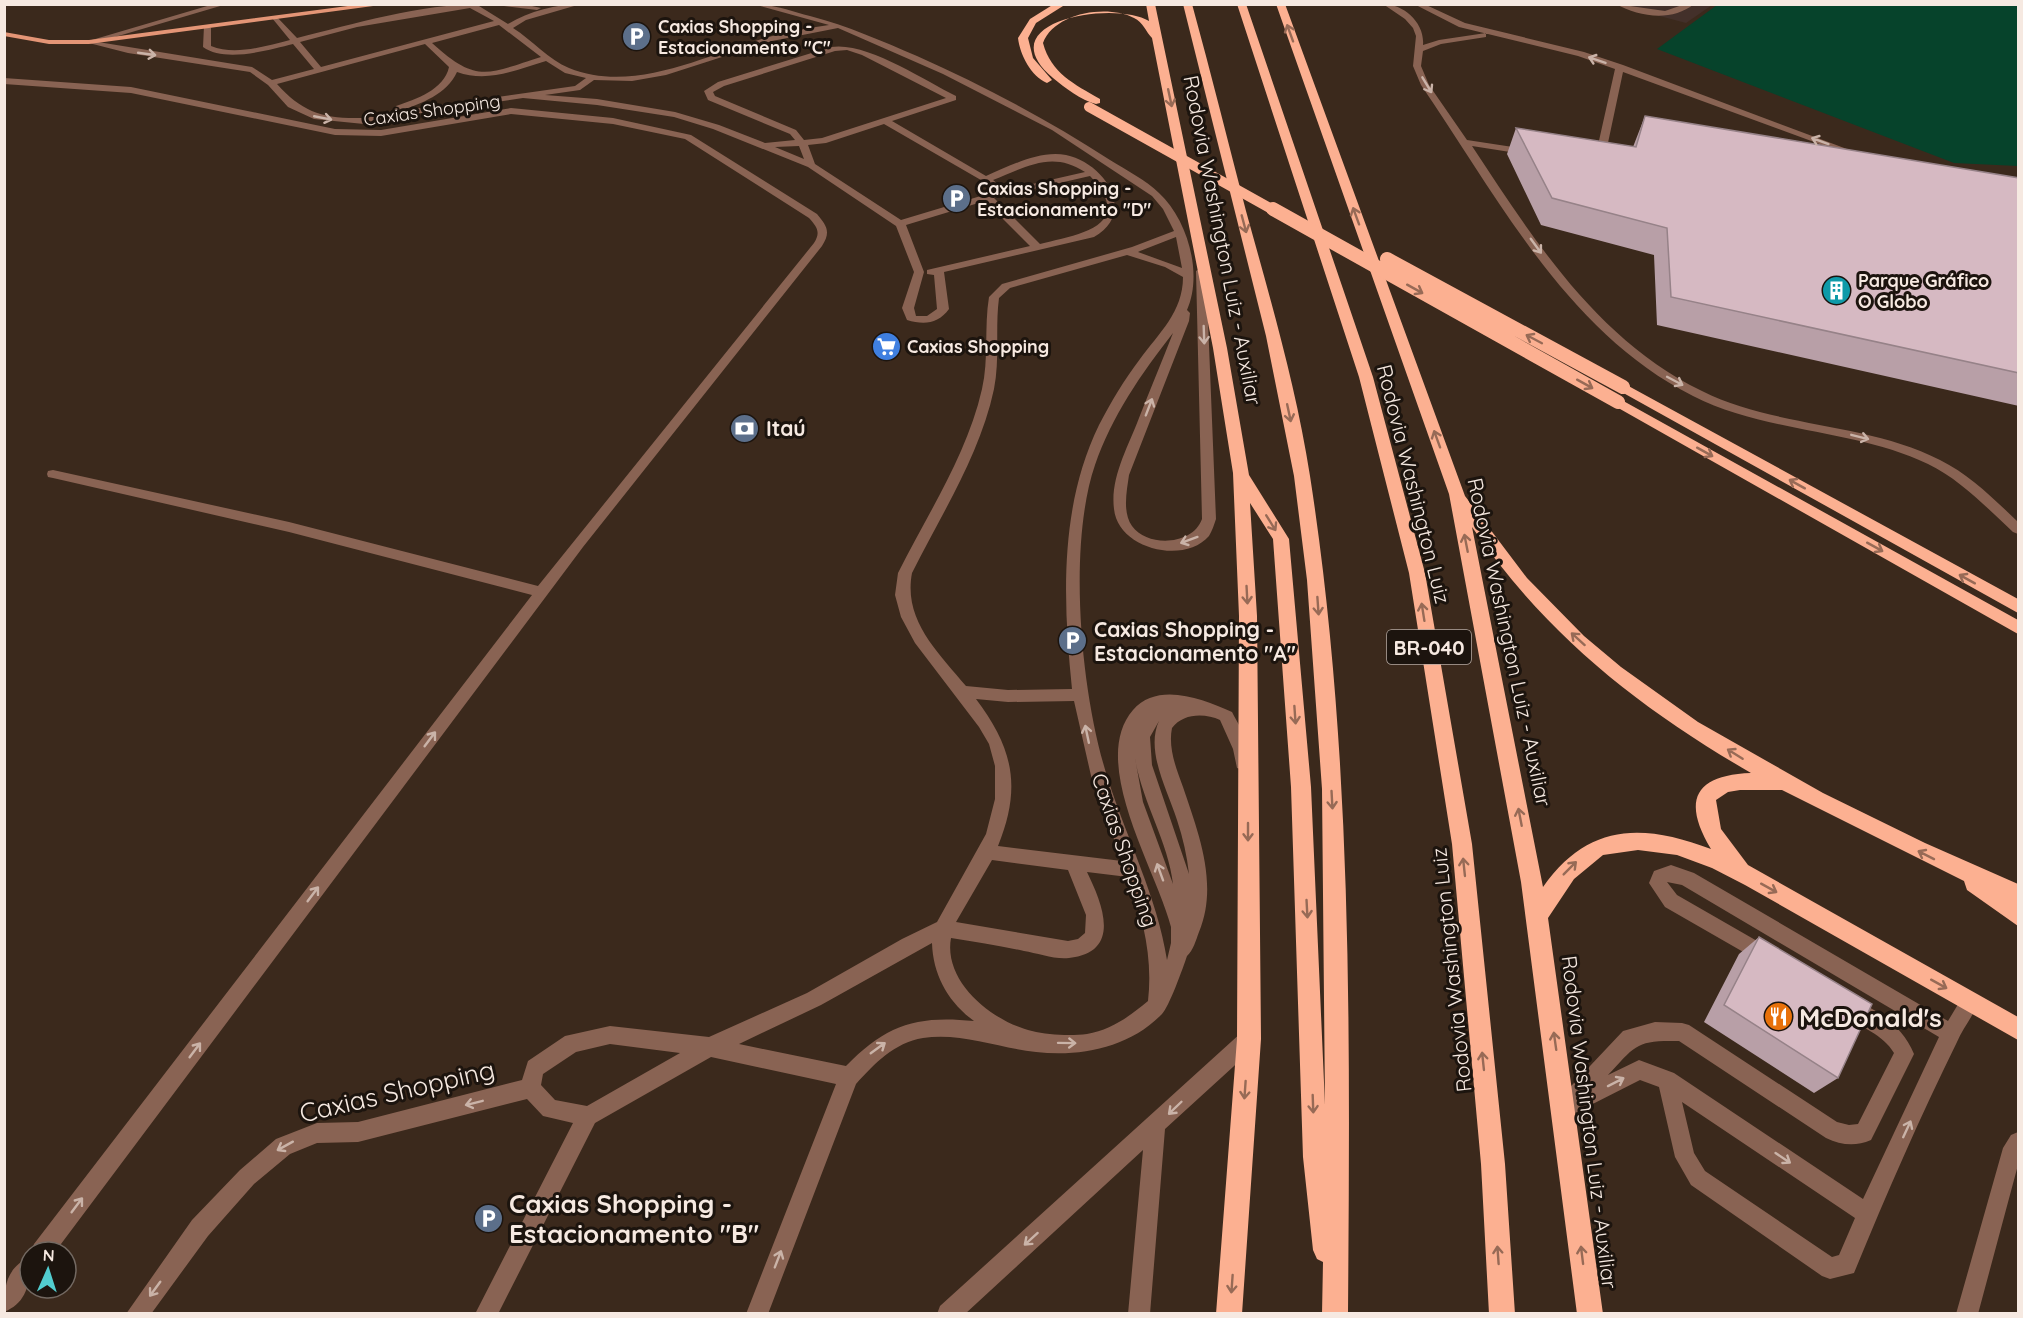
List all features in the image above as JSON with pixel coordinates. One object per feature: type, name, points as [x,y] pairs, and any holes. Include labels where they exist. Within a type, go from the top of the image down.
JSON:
[{"type":"highway","points":[[1062,4],[1026,27],[1022,37],[1022,48],[1034,69],[1050,83],[1620,394],[2019,607]]},
{"type":"highway","name":"Rodovia Washington Luiz - Auxiliar","points":[[1150,4],[1220,348],[1240,474],[1248,616],[1249,1039],[1229,1314]]},
{"type":"highway","points":[[1186,4],[1214,100],[1282,377],[1302,473],[1317,584],[1336,854],[1339,968],[1334,1314]]},
{"type":"highway","name":"Rodovia Washington Luiz","points":[[1241,4],[1366,377],[1417,573],[1462,844],[1493,1164],[1502,1314]]},
{"type":"highway","name":"Rodovia Washington Luiz - Auxiliar","points":[[1280,4],[1457,494],[1537,916],[1590,1314]]},
{"type":"highway","points":[[1092,104],[1049,69],[1041,58],[1037,45],[1042,32],[1051,23],[1079,12],[1124,12],[1143,19],[1157,41]]},
{"type":"highway","points":[[1620,394],[2019,628]]},
{"type":"highway","points":[[1240,474],[1281,539],[1301,787],[1315,1157],[1334,1314]]},
{"type":"highway","points":[[1457,494],[1501,557],[1543,608],[1593,653],[1660,706],[1784,783],[1956,870],[2019,894]]},
{"type":"highway","points":[[1744,874],[1712,832],[1704,813],[1706,796],[1717,787],[1734,782],[1784,783]]},
{"type":"highway","points":[[1537,916],[1559,880],[1583,856],[1607,845],[1627,841],[1668,845],[1710,858],[1744,874],[2019,1029]]},
{"type":"highway","points":[[1956,870],[2019,916]]},
{"type":"main road","points":[[4,34],[49,42],[89,42],[385,4]]},
{"type":"street","points":[[89,42],[224,4]]},
{"type":"street","points":[[207,28],[207,47],[219,52],[258,50],[357,24],[477,4]]},
{"type":"street","points":[[491,4],[531,9],[558,4]]},
{"type":"street","name":"Caxias Shopping","points":[[756,4],[844,27],[946,72],[1055,128],[1155,194],[1167,208],[1180,232],[1189,276],[1185,303],[1123,475],[1120,495],[1122,516],[1128,530],[1140,539],[1168,545],[1189,543],[1204,534],[1209,519],[1200,256]]},
{"type":"street","points":[[1386,4],[1408,17],[1417,27],[1420,49],[1417,66],[1425,85],[1467,143],[1520,224],[1577,302],[1608,333],[1655,371],[1699,394],[1744,411],[1890,444],[1934,462],[1969,484],[2019,530]]},
{"type":"street","points":[[1417,4],[1462,25],[1542,43],[1620,68],[1869,159]]},
{"type":"street","points":[[1619,4],[1661,15],[1674,14],[1691,4]]},
{"type":"street","name":"Caxias Shopping","points":[[470,5],[505,25],[565,70],[601,81],[621,80],[672,69],[806,31],[844,27]]},
{"type":"street","points":[[271,83],[427,42],[505,25],[574,5]]},
{"type":"street","points":[[806,31],[807,17]]},
{"type":"street","points":[[276,18],[319,70]]},
{"type":"street","points":[[1420,49],[1468,36],[1498,34]]},
{"type":"street","name":"Caxias Shopping","points":[[89,42],[128,51],[243,67],[260,74],[291,105],[316,117],[364,120],[577,88],[590,79]]},
{"type":"street","points":[[427,42],[463,71],[487,73],[548,58]]},
{"type":"street","points":[[759,145],[803,144],[833,139],[953,98],[854,49],[834,49],[721,84],[708,91],[711,98],[793,132],[803,144],[811,165]]},
{"type":"street","points":[[380,116],[421,99],[440,88],[452,75],[454,65]]},
{"type":"street","points":[[1588,158],[1600,157],[1620,68]]},
{"type":"street","name":"Caxias Shopping","points":[[565,70],[588,101]]},
{"type":"street","points":[[4,81],[131,90],[335,132],[381,133],[511,111],[623,123],[688,137],[820,222],[823,236],[542,592],[51,1240]]},
{"type":"street","points":[[588,101],[591,88],[601,81]]},
{"type":"street","points":[[525,96],[588,101],[684,117],[811,165],[900,224],[919,272],[908,314],[920,321],[938,316],[943,309],[939,273]]},
{"type":"street","points":[[887,122],[1006,192]]},
{"type":"street","points":[[1467,143],[1544,155]]},
{"type":"street","points":[[919,272],[939,273],[1036,246],[1102,232],[1110,220],[1109,195],[1091,173],[1067,158],[1054,158],[985,180]]},
{"type":"street","points":[[900,224],[987,197],[1091,173]]},
{"type":"street","points":[[987,197],[1036,246]]},
{"type":"street","name":"Caxias Shopping","points":[[1037,1043],[989,1021],[958,996],[942,967],[941,946],[944,928],[988,852],[1001,808],[1003,765],[997,745],[918,633],[901,593],[905,573],[971,445],[985,403],[991,366],[993,297],[1006,286],[1127,252],[1180,232]]},
{"type":"street","points":[[1127,252],[1151,257],[1189,276]]},
{"type":"street","name":"Caxias Shopping","points":[[1157,1006],[1160,968],[1154,933],[1134,870],[1101,786],[1079,694],[1076,526],[1083,490],[1111,417],[1138,370],[1179,321]]},
{"type":"street","points":[[53,474],[289,527],[542,592]]},
{"type":"street","points":[[960,691],[1008,696],[1079,694]]},
{"type":"street","name":"Caxias Shopping","points":[[757,1314],[849,1077],[863,1059],[892,1039],[926,1028],[958,1027],[1037,1043],[1088,1043],[1126,1030],[1157,1006],[1176,963],[1182,933],[1130,788],[1125,746],[1128,728],[1137,712],[1153,702],[1175,700],[1194,702],[1226,716],[1241,749],[1248,795]]},
{"type":"street","points":[[1176,963],[1197,918],[1199,875],[1193,842],[1164,755],[1164,728],[1170,718],[1182,712],[1209,708]]},
{"type":"street","points":[[988,852],[1134,870]]},
{"type":"street","points":[[486,1314],[588,1116],[710,1047],[814,999],[908,945],[944,928],[1068,950],[1085,947],[1095,937],[1097,922],[1074,862]]},
{"type":"street","points":[[1781,965],[1671,901],[1661,890],[1658,883],[1660,876],[1671,873],[1688,879],[1952,1033]]},
{"type":"street","points":[[1564,1108],[1630,1038],[1655,1031],[1682,1032],[1833,1131],[1849,1135],[1864,1133],[1904,1054],[1901,1042],[1889,1031],[1830,995]]},
{"type":"street","points":[[1667,1080],[1684,1157],[1698,1178],[1830,1268],[1846,1265],[1867,1214],[1952,1033],[1971,1002]]},
{"type":"street","points":[[588,1116],[550,1109],[530,1088],[535,1068],[572,1043],[610,1035],[710,1047],[849,1077]]},
{"type":"street","points":[[948,1314],[1249,1039]]},
{"type":"street","points":[[1564,1108],[1639,1070],[1667,1080],[1867,1214]]},
{"type":"street","name":"Caxias Shopping","points":[[137,1314],[200,1228],[248,1177],[283,1146],[317,1133],[358,1132],[530,1088]]},
{"type":"street","points":[[1139,1314],[1155,1127]]},
{"type":"street","points":[[1967,1314],[2013,1148],[2019,1142]]},
{"type":"street","points":[[4,1301],[18,1283]]},
{"type":"shaded area","points":[[1618,5],[1712,5],[1686,23]]},
{"type":"green space","points":[[1717,5],[2018,5],[2018,166],[1954,163],[1657,49]]},
{"type":"building","name":"Parque Gráfico O Globo","points":[[1645,116],[2019,178],[2019,373],[1671,297],[1667,228],[1552,198],[1516,128],[1636,147]]},
{"type":"building","name":"McDonald's","points":[[1759,937],[1872,1004],[1838,1078],[1724,1005]]},
{"type":"place","name":"Caxias Shopping - Estacionamento \"C\"","points":[[637,36]]},
{"type":"place","name":"Caxias Shopping - Estacionamento \"D\"","points":[[956,198]]},
{"type":"place","name":"Parque Gráfico O Globo","points":[[1837,290]]},
{"type":"place","name":"Caxias Shopping","points":[[886,346]]},
{"type":"place","name":"Itaú","points":[[745,428]]},
{"type":"place","name":"Caxias Shopping - Estacionamento \"A\"","points":[[1073,641]]},
{"type":"place","name":"McDonald's","points":[[1778,1017]]},
{"type":"place","name":"Caxias Shopping - Estacionamento \"B\"","points":[[488,1218]]}]
